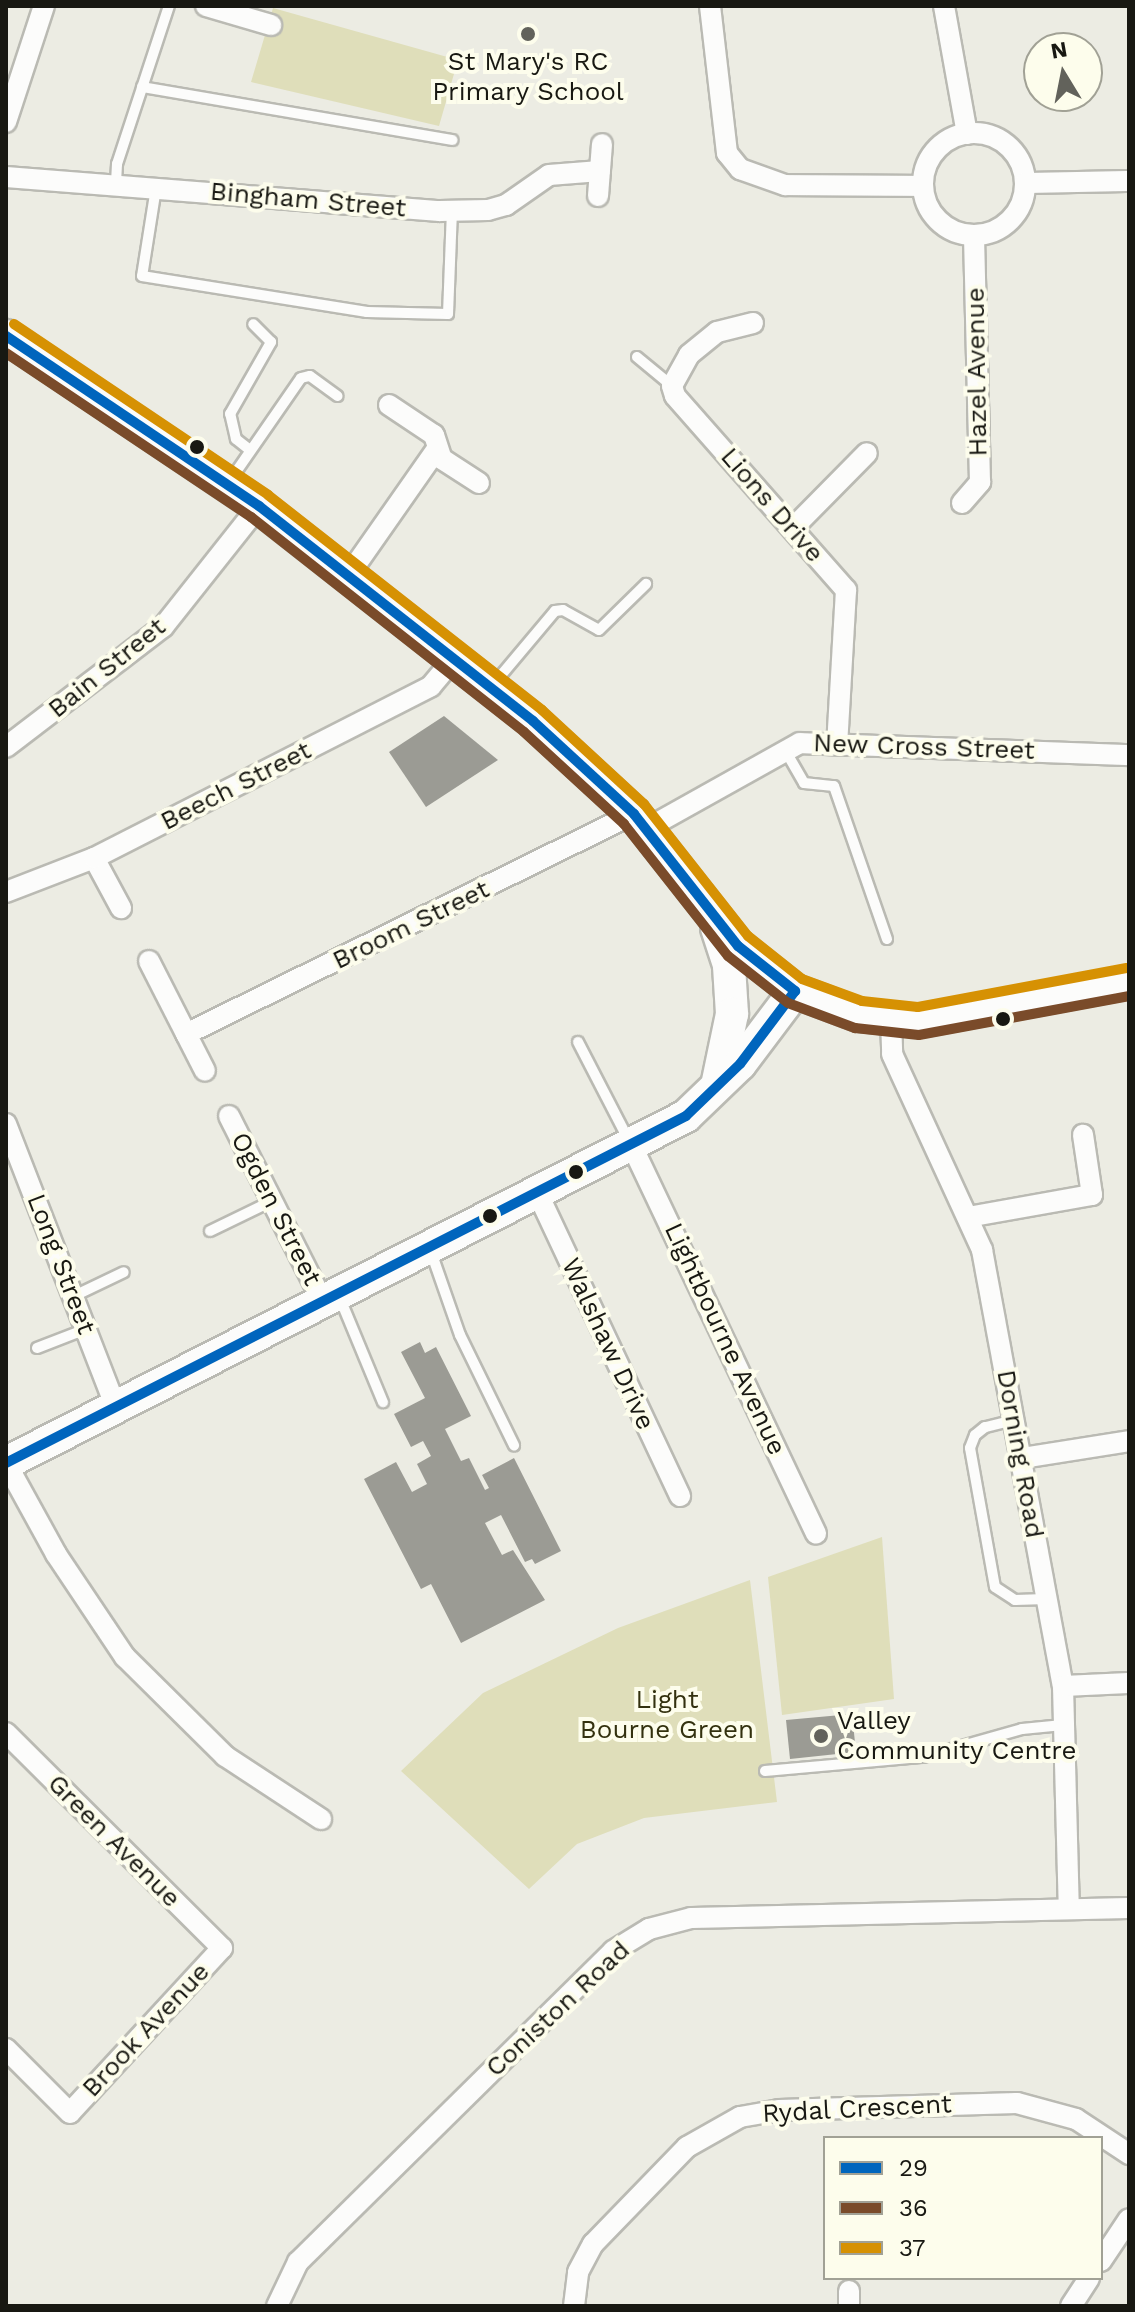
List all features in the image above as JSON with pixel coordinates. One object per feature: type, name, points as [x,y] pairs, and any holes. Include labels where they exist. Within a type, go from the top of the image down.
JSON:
[{"type":"main road","points":[[6,336],[228,483],[491,687],[640,821],[715,921],[795,991],[837,1009],[891,1019],[951,1018],[1129,982]]},
{"type":"main road","points":[[712,1097],[729,1049],[732,1014],[729,966],[715,921]]},
{"type":"main road","points":[[6,1463],[115,1405],[632,1146],[712,1097],[795,991]]},
{"type":"street","points":[[6,122],[44,6]]},
{"type":"street","points":[[206,6],[271,25]]},
{"type":"street","points":[[710,6],[727,153],[740,169],[762,181],[785,185],[923,186]]},
{"type":"street","points":[[944,6],[967,134]]},
{"type":"street","points":[[967,134],[984,134],[1007,146],[1022,166],[1025,183],[1023,199],[1010,219],[990,232],[974,235],[959,233],[933,215],[923,186],[930,157],[953,138],[967,134]]},
{"type":"street","points":[[598,196],[602,144]]},
{"type":"street","name":"Bingham Street","points":[[6,177],[452,211],[506,205],[549,175],[569,170],[600,171]]},
{"type":"street","points":[[1025,183],[1129,181]]},
{"type":"street","name":"Hazel Avenue","points":[[962,503],[980,482],[974,235]]},
{"type":"street","points":[[672,386],[689,355],[717,332],[753,323]]},
{"type":"street","name":"Lions Drive","points":[[672,386],[675,396],[846,590],[837,744]]},
{"type":"street","points":[[389,405],[434,435],[442,459],[479,483]]},
{"type":"street","points":[[348,576],[437,449]]},
{"type":"street","points":[[793,528],[867,453]]},
{"type":"street","name":"Bain Street","points":[[6,747],[163,627],[259,506]]},
{"type":"street","name":"Beech Street","points":[[6,892],[94,858],[431,686],[454,659]]},
{"type":"street","name":"New Cross Street","points":[[640,821],[800,743],[1129,755]]},
{"type":"street","name":"Broom Street","points":[[186,1034],[640,821]]},
{"type":"street","points":[[94,858],[121,908]]},
{"type":"street","points":[[149,961],[205,1071]]},
{"type":"street","name":"Dorning Road","points":[[891,1019],[892,1054],[982,1250],[1063,1686],[1069,1908]]},
{"type":"street","name":"Ogden Street","points":[[229,1116],[272,1201],[330,1298]]},
{"type":"street","name":"Long Street","points":[[6,1124],[12,1159],[74,1296],[115,1405]]},
{"type":"street","points":[[968,1217],[1092,1195],[1083,1135]]},
{"type":"street","name":"Lightbourne Avenue","points":[[632,1146],[816,1533]]},
{"type":"street","name":"Walshaw Drive","points":[[537,1192],[680,1496]]},
{"type":"street","points":[[1022,1458],[1129,1441]]},
{"type":"street","points":[[6,1463],[56,1554],[125,1657],[225,1756],[321,1819]]},
{"type":"street","points":[[1063,1686],[1128,1679]]},
{"type":"street","name":"Green Avenue","points":[[6,1733],[222,1948]]},
{"type":"street","name":"Coniston Road","points":[[277,2306],[298,2262],[613,1951],[649,1929],[691,1918],[1129,1908]]},
{"type":"street","name":"Brook Avenue","points":[[6,2049],[70,2113],[222,1948]]},
{"type":"street","name":"Rydal Crescent","points":[[574,2306],[578,2272],[593,2244],[687,2147],[740,2117],[779,2110],[1017,2103],[1076,2119],[1102,2136]]},
{"type":"street","name":"Rydal Crescent","points":[[1103,2137],[1129,2154]]},
{"type":"street","points":[[1103,2258],[1129,2219]]},
{"type":"street","points":[[1071,2306],[1088,2280]]},
{"type":"lane","points":[[116,183],[117,164],[169,6]]},
{"type":"lane","points":[[142,87],[453,140]]},
{"type":"lane","points":[[156,187],[142,276],[367,312],[448,314],[452,211]]},
{"type":"lane","points":[[250,450],[236,439],[230,414],[271,342],[253,324]]},
{"type":"lane","points":[[637,357],[672,386]]},
{"type":"lane","points":[[228,483],[301,378],[310,376],[338,396]]},
{"type":"lane","points":[[491,687],[555,611],[563,610],[599,630],[646,584]]},
{"type":"lane","points":[[785,750],[804,783],[834,786],[887,939]]},
{"type":"lane","points":[[578,1042],[632,1146]]},
{"type":"lane","points":[[210,1231],[272,1201]]},
{"type":"lane","points":[[430,1247],[460,1335],[514,1445]]},
{"type":"lane","points":[[74,1296],[124,1272]]},
{"type":"lane","points":[[330,1298],[383,1402]]},
{"type":"lane","points":[[37,1348],[86,1329]]},
{"type":"lane","points":[[1015,1420],[985,1427],[975,1435],[970,1448],[995,1587],[1015,1600],[1046,1599]]},
{"type":"lane","points":[[765,1771],[923,1757],[1022,1729],[1063,1725]]},
{"type":"green space","points":[[273,8],[458,60],[439,126],[251,82]]},
{"type":"green space","points":[[882,1537],[894,1699],[782,1715],[768,1577]]},
{"type":"green space","name":"Light Bourne Green","points":[[750,1580],[777,1802],[644,1818],[577,1844],[529,1889],[401,1771],[483,1693],[618,1628]]},
{"type":"building","points":[[444,716],[498,760],[426,807],[389,752]]},
{"type":"building","points":[[420,1342],[425,1353],[436,1347],[471,1416],[445,1429],[461,1461],[469,1458],[485,1490],[489,1488],[482,1475],[514,1458],[561,1551],[535,1564],[532,1559],[525,1562],[501,1515],[485,1523],[502,1555],[513,1550],[545,1600],[461,1643],[431,1584],[421,1589],[364,1479],[396,1462],[412,1492],[427,1484],[417,1464],[431,1456],[423,1441],[411,1447],[394,1414],[425,1398],[401,1352]]},
{"type":"building","name":"Valley Community Centre","points":[[852,1714],[856,1752],[790,1759],[786,1720]]},
{"type":"transit line","name":"37","points":[[14,324],[268,495],[542,710],[644,804],[748,936],[802,979],[862,1001],[918,1007],[1126,968]]},
{"type":"transit line","name":"29","points":[[6,336],[259,506],[533,721],[634,814],[738,946],[795,991],[740,1064],[686,1116],[6,1463]]},
{"type":"transit line","name":"36","points":[[6,353],[251,517],[524,732],[624,824],[728,956],[788,1003],[855,1028],[919,1035],[1129,996]]},
{"type":"place","name":"St Mary's RC Primary School","points":[[528,34]]},
{"type":"place","name":"Valley Community Centre","points":[[821,1736]]}]
